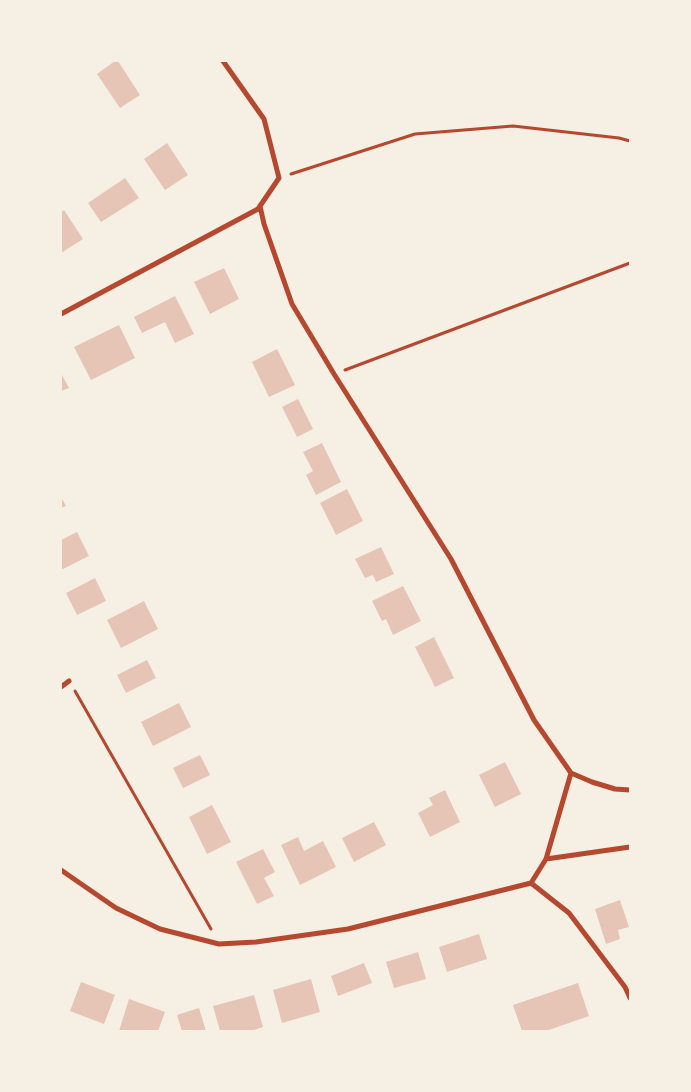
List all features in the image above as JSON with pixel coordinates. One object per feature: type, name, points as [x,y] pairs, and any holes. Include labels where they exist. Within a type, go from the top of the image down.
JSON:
[{"type":"street","points":[[61,314],[258,209],[279,178],[264,119],[223,61]]},
{"type":"street","points":[[260,206],[264,224],[292,304],[451,559],[534,720],[571,773],[615,789],[630,790]]},
{"type":"street","points":[[61,687],[69,681]]},
{"type":"street","points":[[61,870],[116,908],[160,929],[219,944],[256,942],[348,929],[531,883],[546,859],[571,773]]},
{"type":"street","points":[[546,859],[630,847]]},
{"type":"street","points":[[531,883],[569,912],[625,987],[630,998]]},
{"type":"path","points":[[279,178],[415,134],[513,126],[619,138],[630,141]]},
{"type":"path","points":[[334,374],[630,263]]},
{"type":"path","points":[[69,681],[219,944]]},
{"type":"building","points":[[115,61],[118,61],[140,95],[120,108],[97,74]]},
{"type":"building","points":[[167,143],[188,175],[165,190],[144,159]]},
{"type":"building","points":[[125,178],[139,198],[101,222],[88,203]]},
{"type":"building","points":[[64,210],[83,239],[61,253],[61,212]]},
{"type":"building","points":[[224,268],[239,299],[210,314],[194,282]]},
{"type":"building","points":[[175,296],[194,334],[175,343],[165,322],[142,333],[134,317]]},
{"type":"building","points":[[119,325],[135,358],[91,380],[74,347]]},
{"type":"building","points":[[277,349],[295,385],[269,397],[252,362]]},
{"type":"building","points":[[61,373],[69,388],[61,391]]},
{"type":"building","points":[[298,399],[313,429],[297,437],[282,407]]},
{"type":"building","points":[[322,443],[341,482],[316,495],[306,475],[313,471],[303,452]]},
{"type":"building","points":[[347,489],[363,521],[336,535],[320,503]]},
{"type":"building","points":[[61,497],[66,506],[61,508]]},
{"type":"building","points":[[77,532],[89,556],[61,570],[61,540]]},
{"type":"building","points":[[381,547],[394,574],[376,582],[373,575],[365,578],[355,559]]},
{"type":"building","points":[[95,578],[106,601],[77,615],[66,593]]},
{"type":"building","points":[[403,586],[421,621],[393,635],[386,619],[382,621],[372,601]]},
{"type":"building","points":[[144,601],[158,629],[121,648],[107,620]]},
{"type":"building","points":[[434,637],[454,678],[435,687],[415,647]]},
{"type":"building","points":[[147,660],[156,678],[126,693],[117,675]]},
{"type":"building","points":[[179,703],[191,727],[153,746],[141,722]]},
{"type":"building","points":[[200,755],[210,775],[183,788],[173,768]]},
{"type":"building","points":[[505,762],[521,794],[495,807],[479,775]]},
{"type":"building","points":[[445,790],[460,822],[430,837],[418,813],[433,805],[429,798]]},
{"type":"building","points":[[212,805],[231,842],[207,854],[189,817]]},
{"type":"building","points":[[374,822],[386,845],[354,862],[342,838]]},
{"type":"building","points":[[298,837],[304,851],[323,841],[336,867],[300,885],[281,845]]},
{"type":"building","points":[[263,849],[275,872],[264,878],[274,896],[257,904],[236,862]]},
{"type":"building","points":[[620,900],[629,927],[618,930],[620,939],[606,944],[595,909]]},
{"type":"building","points":[[479,934],[487,959],[447,972],[439,947]]},
{"type":"building","points":[[418,952],[426,979],[394,988],[386,962]]},
{"type":"building","points":[[364,963],[372,983],[338,996],[331,976]]},
{"type":"building","points":[[311,979],[320,1012],[282,1023],[273,990]]},
{"type":"building","points":[[81,982],[115,995],[104,1024],[70,1011]]},
{"type":"building","points":[[578,983],[589,1016],[546,1031],[522,1031],[513,1005]]},
{"type":"building","points":[[254,995],[263,1027],[251,1031],[220,1031],[213,1006]]},
{"type":"building","points":[[129,999],[165,1012],[158,1031],[119,1031]]},
{"type":"building","points":[[199,1008],[206,1031],[182,1031],[177,1015]]}]
